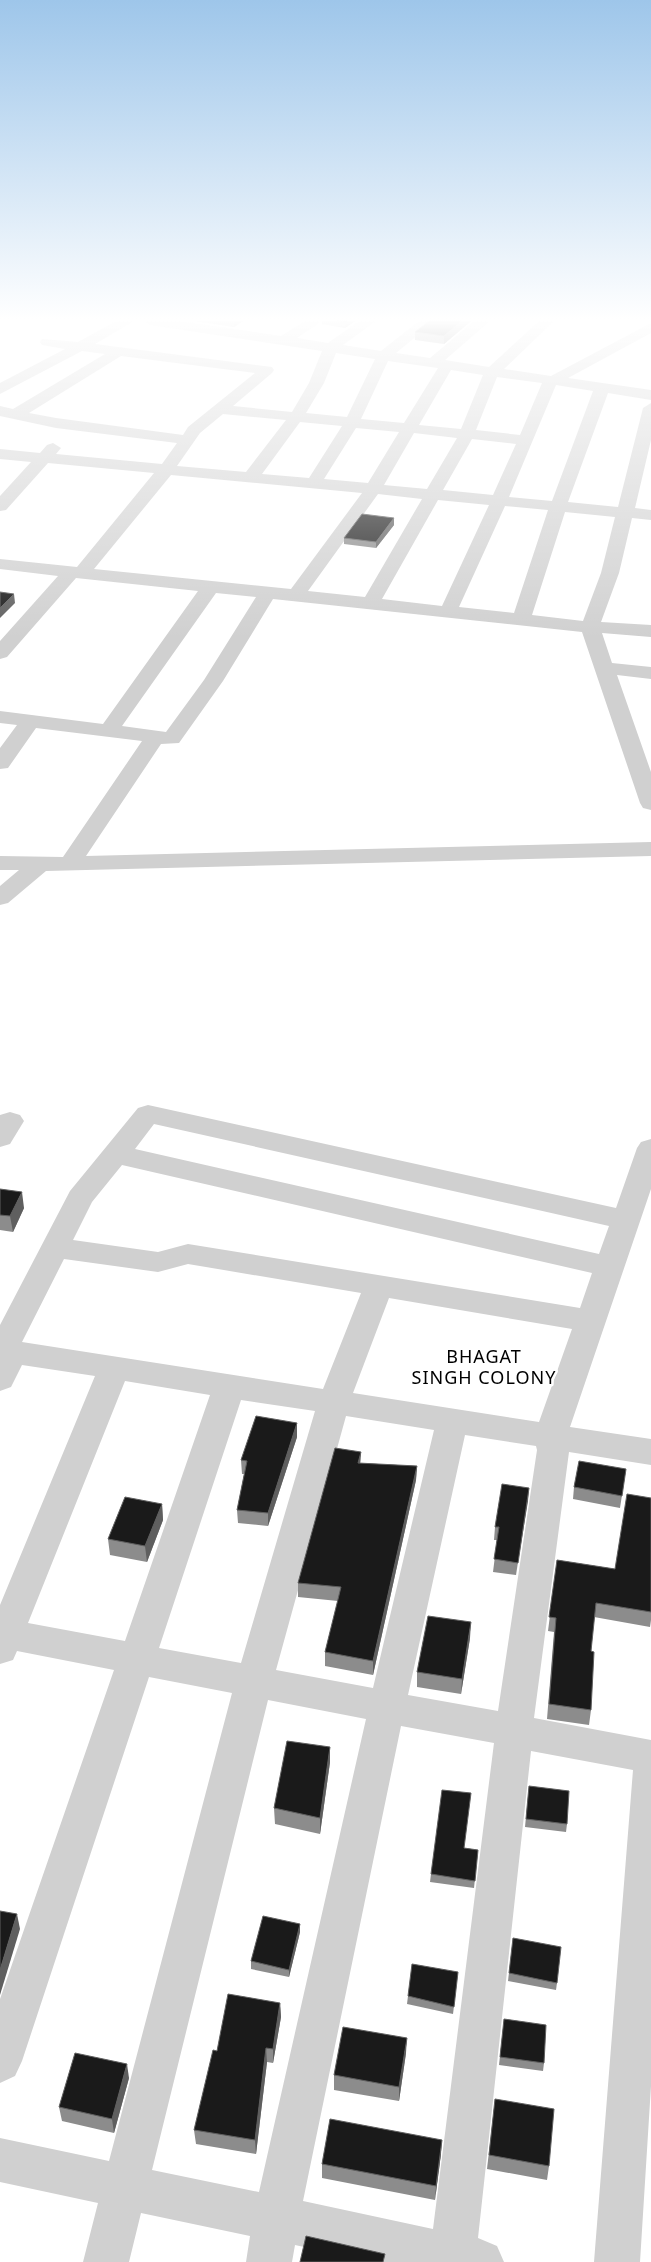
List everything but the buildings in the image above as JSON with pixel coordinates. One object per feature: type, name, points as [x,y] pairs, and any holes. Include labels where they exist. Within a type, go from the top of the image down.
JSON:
[{"type":"street","points":[[0,506],[72,427]]},
{"type":"street","points":[[85,427],[187,440]]},
{"type":"street","points":[[0,654],[76,572],[166,470],[198,427]]},
{"type":"street","points":[[250,478],[289,427]]},
{"type":"street","points":[[313,484],[349,427]]},
{"type":"street","points":[[397,427],[525,440]]},
{"type":"street","points":[[371,603],[471,427]]},
{"type":"street","points":[[448,612],[531,427]]},
{"type":"street","points":[[521,620],[558,507],[588,427]]},
{"type":"street","points":[[646,427],[610,573],[590,628],[651,803]]},
{"type":"street","points":[[296,595],[373,489],[411,428]]},
{"type":"street","points":[[0,454],[558,507],[651,514]]},
{"type":"street","points":[[4,569],[76,572],[590,628],[651,631]]},
{"type":"street","points":[[108,732],[210,586]]},
{"type":"street","points":[[0,717],[172,739],[213,680],[268,592]]},
{"type":"street","points":[[603,668],[651,673]]},
{"type":"street","points":[[0,764],[31,721]]},
{"type":"street","points":[[69,864],[155,738]]},
{"type":"street","points":[[0,863],[69,864],[651,849]]},
{"type":"street","points":[[0,898],[40,864]]},
{"type":"street","points":[[637,1206],[148,1114],[80,1198],[4,1358],[114,1369],[651,1452]]},
{"type":"street","points":[[0,2160],[467,2259],[514,1730],[552,1450],[550,1437],[610,1267],[637,1206],[651,1148]]},
{"type":"street","points":[[116,1154],[610,1267]]},
{"type":"street","points":[[55,1248],[158,1262],[188,1254],[590,1321]]},
{"type":"street","points":[[106,2262],[254,1681],[333,1404],[379,1286]]},
{"type":"street","points":[[114,1369],[2,1639],[138,1659],[651,1757]]},
{"type":"street","points":[[0,2061],[229,1387]]},
{"type":"street","points":[[269,2262],[276,2218],[387,1706],[452,1422]]},
{"type":"street","points":[[616,2262],[651,1774]]},
{"type":"district","name":"BHAGAT SINGH COLONY","points":[[484,1367]]}]
